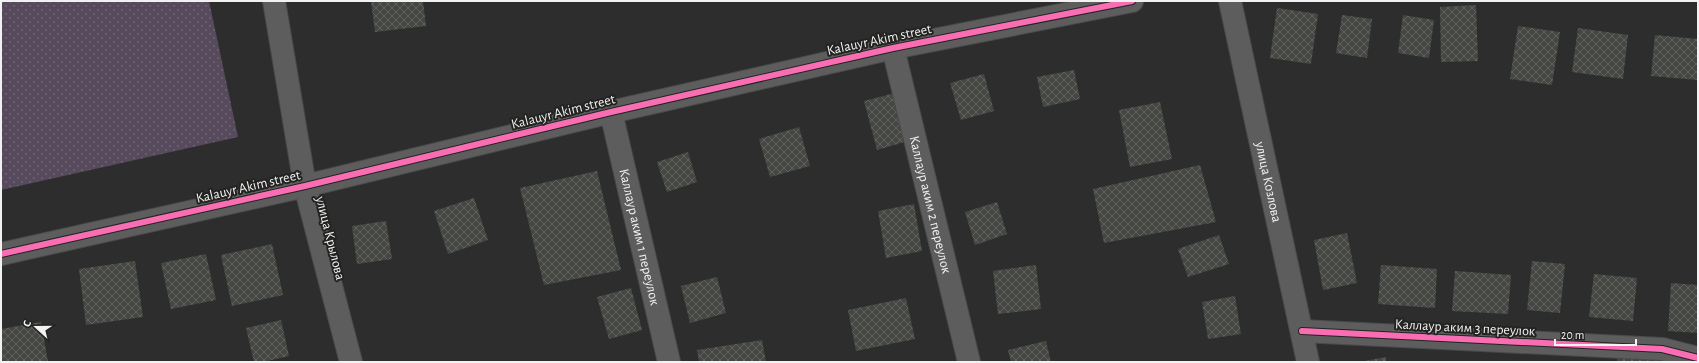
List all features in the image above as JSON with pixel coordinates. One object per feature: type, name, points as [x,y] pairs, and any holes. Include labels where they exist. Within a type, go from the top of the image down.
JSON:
[{"type":"street","name":"улица Крылова","points":[[274,1],[305,186],[351,362]]},
{"type":"street","name":"Kalauyr Akim street","points":[[1,254],[305,186],[611,112],[893,48],[1132,1]]},
{"type":"street","name":"улица Козлова","points":[[1230,1],[1308,362]]},
{"type":"street","name":"Каллаур аким 2 переулок","points":[[893,48],[969,362]]},
{"type":"street","name":"Каллаур аким 1 переулок","points":[[611,112],[669,362]]},
{"type":"street","name":"Каллаур аким 3 переулок","points":[[1302,331],[1662,349],[1698,358]]},
{"type":"shaded area","points":[[1,1],[209,1],[238,137],[1,190]]},
{"type":"building","points":[[371,1],[423,1],[426,26],[375,32]]},
{"type":"building","points":[[1476,5],[1478,61],[1441,62],[1440,7]]},
{"type":"building","points":[[1277,8],[1318,14],[1311,64],[1270,58]]},
{"type":"building","points":[[1342,15],[1372,19],[1367,58],[1336,53]]},
{"type":"building","points":[[1403,15],[1434,20],[1429,58],[1398,53]]},
{"type":"building","points":[[1518,26],[1560,32],[1552,85],[1510,79]]},
{"type":"building","points":[[1578,28],[1628,35],[1623,79],[1572,72]]},
{"type":"building","points":[[1655,35],[1698,39],[1698,80],[1651,76]]},
{"type":"building","points":[[1074,70],[1080,99],[1043,107],[1037,77]]},
{"type":"building","points":[[984,74],[994,111],[961,120],[950,83]]},
{"type":"building","points":[[895,93],[908,141],[877,150],[864,101]]},
{"type":"building","points":[[1160,102],[1172,159],[1130,167],[1119,110]]},
{"type":"building","points":[[799,127],[810,166],[770,177],[759,139]]},
{"type":"building","points":[[688,152],[697,182],[667,192],[657,162]]},
{"type":"building","points":[[1200,165],[1216,222],[1104,243],[1093,189]]},
{"type":"building","points":[[597,171],[621,270],[544,285],[520,188]]},
{"type":"building","points":[[474,198],[488,240],[448,254],[434,211]]},
{"type":"building","points":[[997,202],[1007,234],[975,245],[965,212]]},
{"type":"building","points":[[914,204],[922,251],[886,258],[878,211]]},
{"type":"building","points":[[386,221],[392,259],[357,264],[352,226]]},
{"type":"building","points":[[1347,233],[1357,283],[1323,290],[1314,240]]},
{"type":"building","points":[[1219,235],[1229,264],[1188,277],[1178,249]]},
{"type":"building","points":[[272,244],[283,295],[232,306],[221,255]]},
{"type":"building","points":[[206,254],[216,300],[171,309],[161,263]]},
{"type":"building","points":[[135,261],[143,317],[86,325],[79,269]]},
{"type":"building","points":[[1532,261],[1565,264],[1560,313],[1527,310]]},
{"type":"building","points":[[1036,265],[1041,309],[998,314],[993,271]]},
{"type":"building","points":[[1381,265],[1437,269],[1435,308],[1378,304]]},
{"type":"building","points":[[1455,271],[1511,275],[1508,314],[1452,311]]},
{"type":"building","points":[[1594,274],[1637,278],[1633,321],[1589,317]]},
{"type":"building","points":[[717,277],[726,313],[690,323],[681,286]]},
{"type":"building","points":[[1671,283],[1698,285],[1698,333],[1668,331]]},
{"type":"building","points":[[631,288],[642,330],[609,339],[597,297]]},
{"type":"building","points":[[1235,296],[1241,334],[1208,339],[1202,302]]},
{"type":"building","points":[[906,298],[915,339],[856,351],[848,310]]},
{"type":"building","points":[[281,320],[289,356],[263,362],[254,362],[246,328]]},
{"type":"building","points":[[41,322],[48,362],[1,362],[1,329]]},
{"type":"building","points":[[762,340],[766,362],[699,362],[697,350]]},
{"type":"building","points":[[1046,341],[1051,362],[1011,362],[1008,350]]},
{"type":"building","points":[[1617,356],[1674,359],[1673,362],[1617,362]]},
{"type":"building","points":[[1386,357],[1386,362],[1365,362],[1365,361]]},
{"type":"cycle path","points":[[1,254],[305,186],[611,112],[893,48],[1132,1]]},
{"type":"cycle path","points":[[1302,331],[1662,349],[1698,358]]}]
